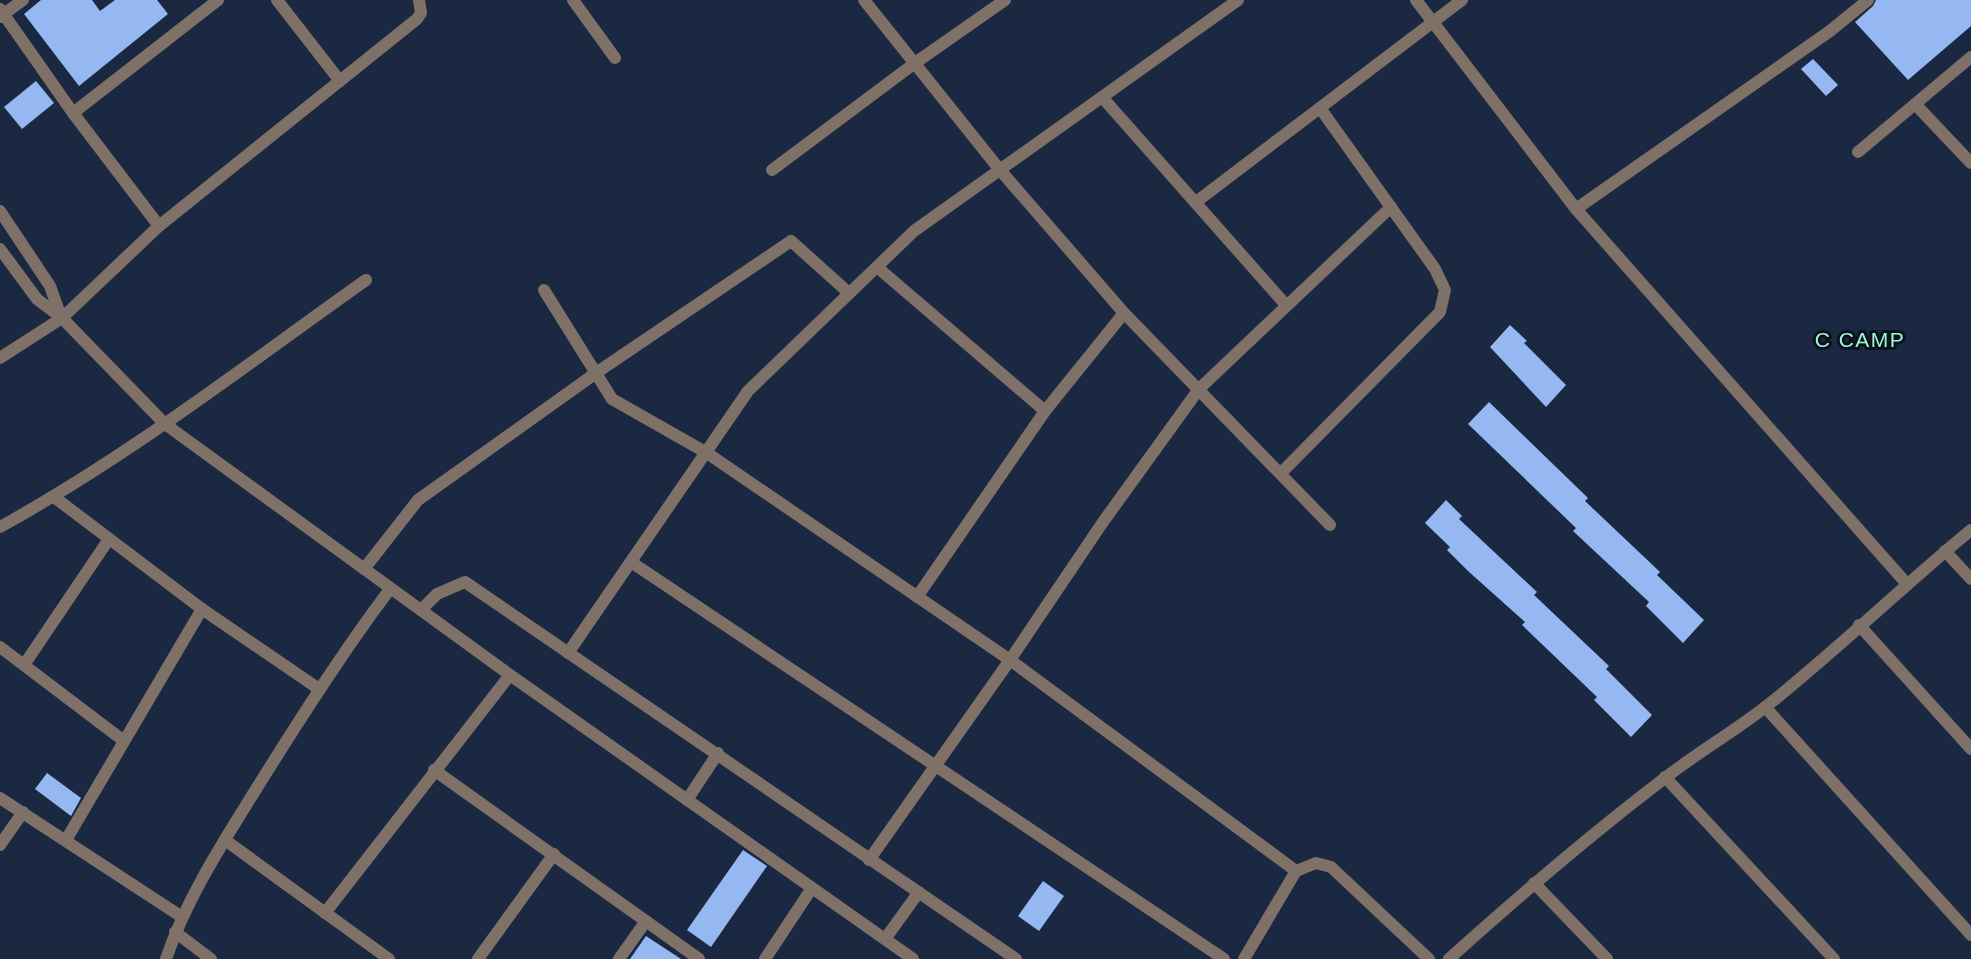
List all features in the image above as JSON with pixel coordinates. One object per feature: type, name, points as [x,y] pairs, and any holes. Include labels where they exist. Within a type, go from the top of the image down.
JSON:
[{"type":"street","points":[[23,0],[1,13],[159,226]]},
{"type":"street","points":[[73,112],[218,0]]},
{"type":"street","points":[[277,0],[340,81]]},
{"type":"street","points":[[0,358],[62,318],[159,226],[417,19],[421,13],[419,0]]},
{"type":"street","points":[[573,0],[615,58]]},
{"type":"street","points":[[864,0],[999,170],[1124,313],[1330,525]]},
{"type":"street","points":[[772,170],[915,63],[1005,0]]},
{"type":"street","points":[[568,653],[748,391],[914,231],[1238,0]]},
{"type":"street","points":[[1416,0],[1576,210],[1906,583]]},
{"type":"street","points":[[1196,202],[1462,0]]},
{"type":"street","points":[[1576,210],[1830,31],[1868,0]]},
{"type":"street","points":[[1858,152],[1971,57]]},
{"type":"street","points":[[1102,97],[1286,304]]},
{"type":"street","points":[[1915,104],[1971,163]]},
{"type":"street","points":[[1281,473],[1440,312],[1445,290],[1435,269],[1320,108]]},
{"type":"street","points":[[869,860],[938,765],[1103,522],[1199,389],[1286,304],[1391,207]]},
{"type":"street","points":[[0,211],[50,286],[62,318]]},
{"type":"street","points":[[364,569],[418,500],[596,373],[791,241],[849,293]]},
{"type":"street","points":[[0,249],[37,299],[62,318],[165,424],[510,675],[913,959]]},
{"type":"street","points":[[877,267],[1045,411]]},
{"type":"street","points":[[0,527],[54,497],[165,424],[366,280]]},
{"type":"street","points":[[544,290],[612,399],[707,453],[1010,660],[1296,871]]},
{"type":"street","points":[[917,597],[1045,411],[1124,313]]},
{"type":"street","points":[[54,497],[202,609],[319,689]]},
{"type":"street","points":[[1449,959],[1534,883],[1665,777],[1766,707],[1906,583],[1971,530]]},
{"type":"street","points":[[24,665],[109,539]]},
{"type":"street","points":[[1945,551],[1971,579]]},
{"type":"street","points":[[632,562],[938,765],[1224,959]]},
{"type":"street","points":[[422,610],[436,594],[465,582],[1016,959]]},
{"type":"street","points":[[166,959],[182,917],[225,840],[343,651],[390,589]]},
{"type":"street","points":[[66,840],[202,609]]},
{"type":"street","points":[[1859,625],[1971,749]]},
{"type":"street","points":[[0,647],[124,741]]},
{"type":"street","points":[[325,913],[510,675]]},
{"type":"street","points":[[1766,707],[1971,935]]},
{"type":"street","points":[[687,800],[718,753]]},
{"type":"street","points":[[434,770],[699,959]]},
{"type":"street","points":[[1665,777],[1834,959]]},
{"type":"street","points":[[0,798],[182,917]]},
{"type":"street","points":[[0,845],[22,812]]},
{"type":"street","points":[[225,840],[388,959]]},
{"type":"street","points":[[478,959],[554,854]]},
{"type":"street","points":[[1244,959],[1296,871],[1316,863],[1331,867],[1429,959]]},
{"type":"street","points":[[1534,883],[1607,959]]},
{"type":"street","points":[[765,959],[812,888]]},
{"type":"street","points":[[885,939],[919,892]]},
{"type":"street","points":[[619,959],[646,921]]},
{"type":"street","points":[[175,932],[211,959]]},
{"type":"building","points":[[41,0],[92,0],[100,11],[115,0],[157,0],[168,14],[79,86],[24,14]]},
{"type":"building","points":[[1876,0],[1971,0],[1971,26],[1908,80],[1855,22],[1873,6]]},
{"type":"building","points":[[1813,59],[1838,85],[1826,96],[1801,69]]},
{"type":"building","points":[[36,81],[54,103],[22,129],[4,107]]},
{"type":"building","points":[[1510,325],[1527,341],[1524,343],[1566,385],[1546,407],[1490,347]]},
{"type":"building","points":[[1489,402],[1588,498],[1585,501],[1660,572],[1657,575],[1704,620],[1683,643],[1646,606],[1649,602],[1573,531],[1576,528],[1468,424]]},
{"type":"building","points":[[1446,500],[1462,516],[1459,519],[1537,592],[1534,595],[1609,666],[1606,669],[1652,715],[1631,737],[1594,700],[1597,697],[1522,625],[1525,622],[1468,571],[1447,550],[1450,547],[1425,523]]},
{"type":"building","points":[[47,773],[81,798],[71,816],[35,789]]},
{"type":"building","points":[[743,850],[767,866],[711,947],[687,930]]},
{"type":"building","points":[[1043,881],[1064,896],[1039,931],[1018,916]]},
{"type":"building","points":[[646,936],[681,959],[630,959]]},
{"type":"district","name":"C CAMP","points":[[1860,340]]}]
